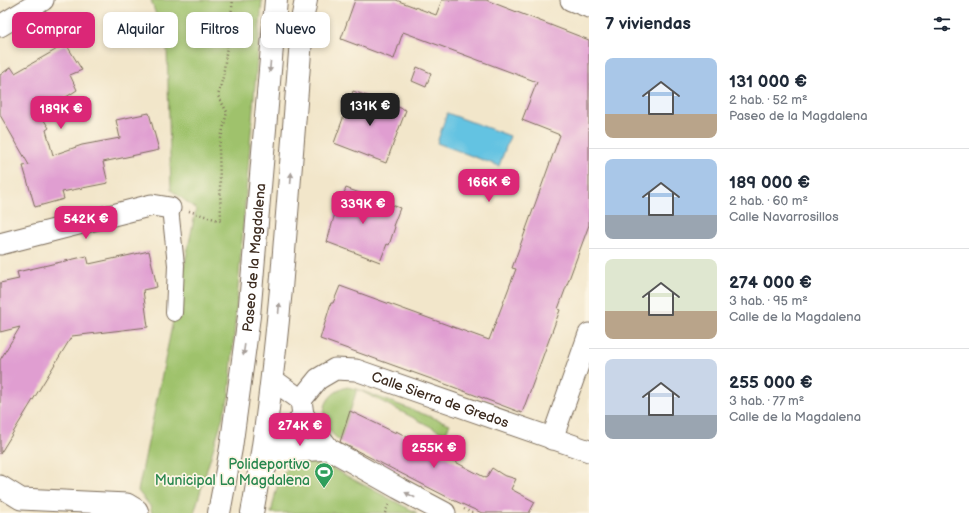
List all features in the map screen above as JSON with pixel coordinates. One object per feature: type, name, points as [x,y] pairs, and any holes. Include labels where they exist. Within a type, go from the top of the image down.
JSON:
[{"type":"main road","name":"Paseo de la Magdalena","points":[[219,513],[231,448],[249,316],[276,0]]},
{"type":"main road","name":"Paseo de la Magdalena","points":[[252,513],[259,479],[272,379],[290,190],[303,15],[306,0]]},
{"type":"street","points":[[571,0],[589,7]]},
{"type":"street","points":[[0,12],[7,7],[37,3]]},
{"type":"street","points":[[0,26],[37,3]]},
{"type":"street","points":[[0,244],[152,205],[170,208],[176,265],[174,313]]},
{"type":"street","points":[[552,439],[589,334]]},
{"type":"street","name":"Calle Sierra de Gredos","points":[[259,479],[318,380],[335,369],[356,370],[589,451]]},
{"type":"street","points":[[272,379],[302,407],[329,449],[445,513]]},
{"type":"street","points":[[270,460],[298,451],[329,449]]},
{"type":"street","points":[[0,486],[20,506],[127,504],[137,510],[138,513]]},
{"type":"path","points":[[170,208],[187,210],[221,221],[219,147],[228,112],[218,96],[223,77],[233,0]]},
{"type":"green space","points":[[151,0],[262,0],[229,396],[194,513],[152,513],[150,506],[138,491],[196,209],[171,190],[167,48],[178,48],[178,12],[155,12]]},
{"type":"green space","points":[[347,387],[357,389],[341,441],[333,435],[328,427],[324,411],[330,397],[337,391]]},
{"type":"green space","points":[[357,389],[450,424],[445,434]]},
{"type":"green space","name":"Polideportivo Municipal La Magdalena","points":[[315,461],[326,465],[417,513],[271,513],[277,486],[284,472],[298,463]]},
{"type":"water","points":[[447,113],[510,136],[499,166],[437,143]]},
{"type":"building","points":[[355,0],[396,0],[436,15],[442,0],[486,0],[589,40],[589,225],[558,309],[560,310],[522,413],[320,339],[331,303],[333,303],[340,286],[489,340],[516,269],[512,268],[560,135],[522,120],[537,82],[403,32],[394,59],[341,39]]},
{"type":"building","points":[[59,48],[68,48],[82,70],[70,75],[77,90],[40,114],[49,128],[46,130],[53,155],[82,145],[120,138],[116,120],[149,113],[159,150],[103,162],[108,183],[62,192],[64,199],[35,207],[23,166],[29,165],[0,115],[0,75],[11,67],[15,73]]},
{"type":"building","points":[[417,67],[431,73],[426,87],[412,81]]},
{"type":"building","points":[[353,91],[406,110],[386,163],[334,143]]},
{"type":"building","points":[[346,188],[400,208],[393,226],[395,227],[389,245],[387,244],[380,262],[327,242],[337,206],[339,206]]},
{"type":"building","points":[[149,251],[157,287],[143,290],[148,327],[72,336],[0,454],[0,360],[20,327],[0,332],[0,283],[19,279],[17,272],[87,256],[89,264]]},
{"type":"building","points":[[350,411],[396,433],[396,431],[486,478],[492,468],[503,475],[516,479],[511,489],[535,502],[529,513],[482,513],[453,500],[340,442]]},
{"type":"place","name":"Polideportivo Municipal La Magdalena","points":[[324,489]]}]
